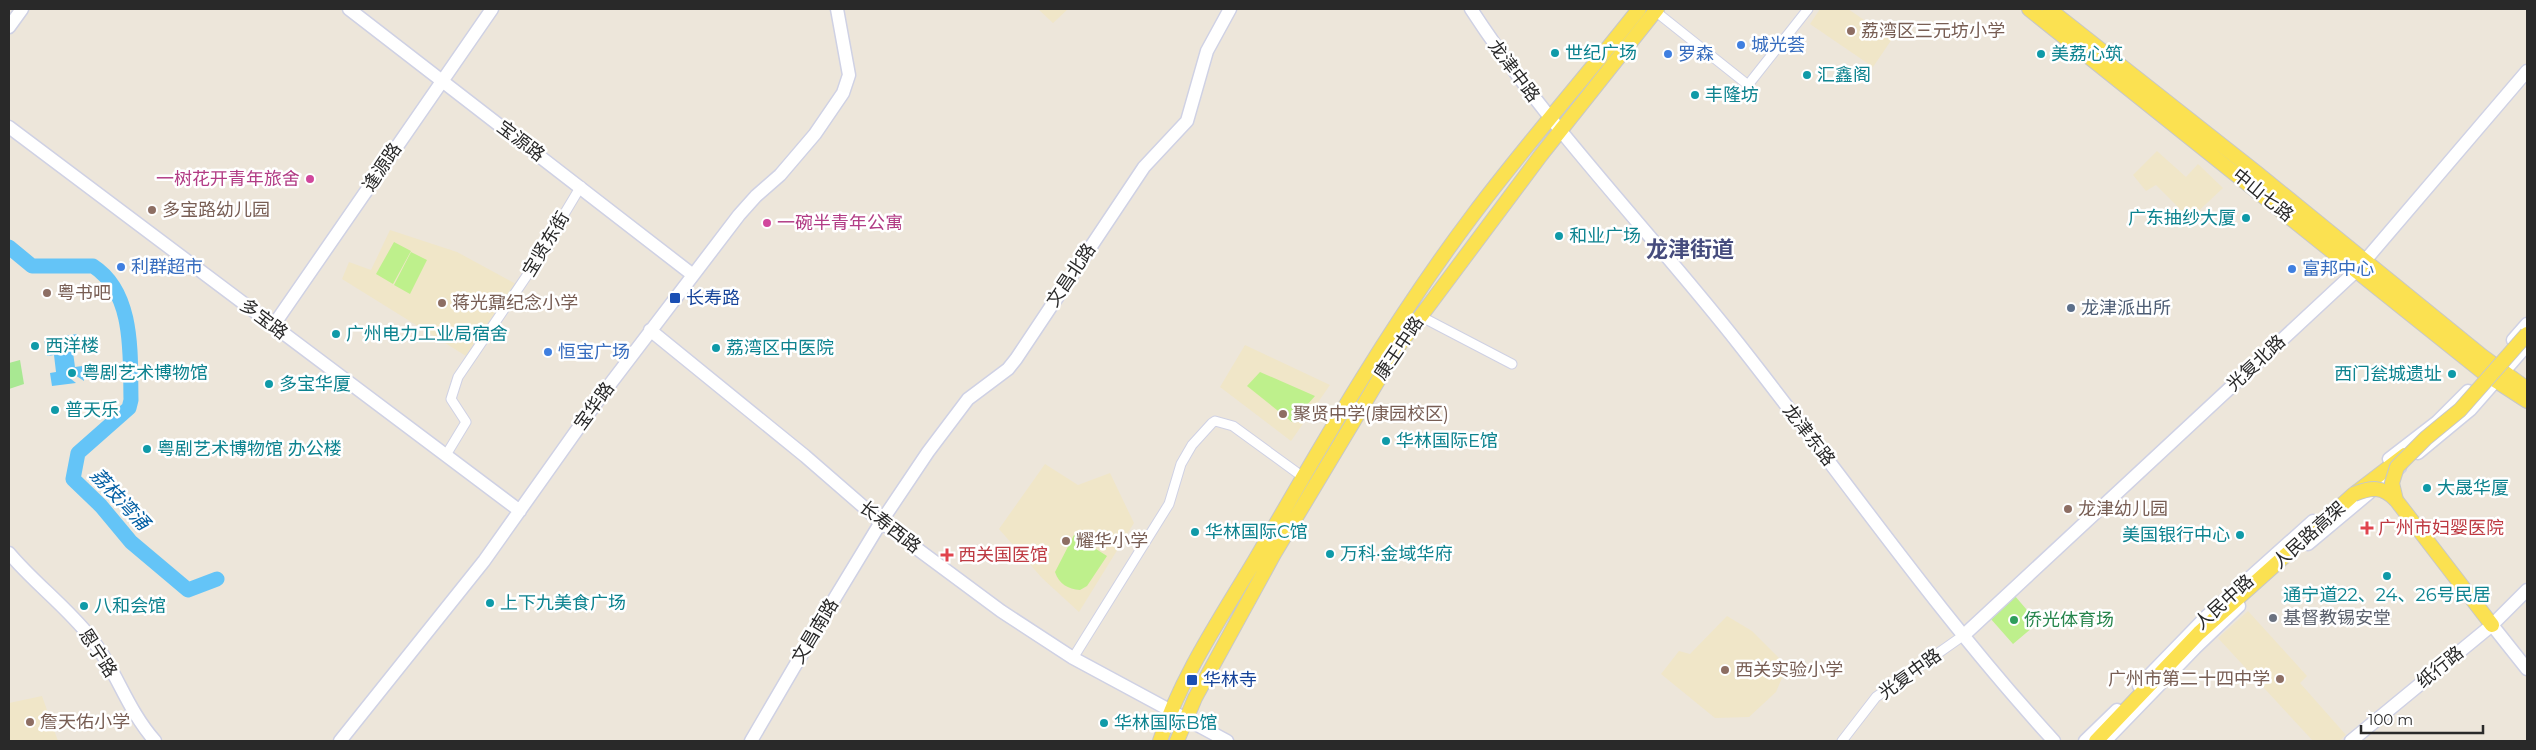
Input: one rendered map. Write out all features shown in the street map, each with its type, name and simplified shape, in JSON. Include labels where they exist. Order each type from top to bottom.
[{"type":"main road","name":"康王中路","points":[[1160,741],[1171,709],[1348,398],[1403,313],[1473,215],[1640,9]]},
{"type":"main road","name":"中山七路","points":[[2029,9],[2361,265]]},
{"type":"main road","name":"中山七路","points":[[2049,9],[2500,377]]},
{"type":"main road","name":"康王中路","points":[[1177,741],[1185,717],[1274,554],[1373,387],[1420,316],[1656,10]]},
{"type":"main road","name":"人民路高架","points":[[2096,741],[2199,633],[2354,494],[2460,410],[2527,334]]},
{"type":"main road","points":[[2500,377],[2527,389]]},
{"type":"main road","points":[[2500,377],[2527,401]]},
{"type":"main road","points":[[2396,500],[2392,483],[2397,467],[2426,438]]},
{"type":"main road","points":[[2354,494],[2367,489],[2379,488],[2386,491],[2396,500],[2492,625]]},
{"type":"street","points":[[9,27],[22,9]]},
{"type":"street","name":"宝源路","points":[[349,9],[441,82],[581,186],[693,275]]},
{"type":"street","name":"逢源路","points":[[273,326],[492,9]]},
{"type":"street","name":"宝华路","points":[[340,741],[476,572],[650,330],[749,203],[780,175],[815,134],[844,93],[849,74],[837,9]]},
{"type":"street","name":"文昌北路","points":[[881,522],[958,410],[1016,359],[1144,168],[1187,121],[1207,51],[1230,9]]},
{"type":"street","name":"龙津中路","points":[[1471,9],[1502,56],[1561,131]]},
{"type":"street","points":[[1656,10],[1748,85],[1808,9]]},
{"type":"street","name":"光复北路","points":[[1964,635],[2361,265],[2527,71]]},
{"type":"street","name":"多宝路","points":[[9,127],[520,511]]},
{"type":"street","name":"龙津东路","points":[[1561,131],[1737,341],[1964,635],[2021,705],[2054,741]]},
{"type":"street","name":"宝贤东街","points":[[446,456],[466,422],[451,399],[458,377],[530,272],[581,186]]},
{"type":"street","points":[[1420,316],[1512,364]]},
{"type":"street","name":"人民中路","points":[[2085,741],[2207,616],[2357,484],[2437,422],[2527,324]]},
{"type":"street","name":"长寿西路","points":[[650,330],[805,456],[881,522],[1001,611],[1073,658],[1228,741]]},
{"type":"street","name":"人民中路","points":[[2105,741],[2225,619],[2356,503],[2459,420],[2527,345]]},
{"type":"street","points":[[1073,658],[1169,504],[1181,464],[1192,445],[1212,423],[1215,421],[1233,426],[1303,477]]},
{"type":"street","name":"文昌南路","points":[[751,741],[881,522]]},
{"type":"street","name":"恩宁路","points":[[9,553],[76,620],[92,639],[106,659],[134,714],[155,741]]},
{"type":"street","name":"纸行路","points":[[2350,741],[2492,625],[2527,590]]},
{"type":"street","points":[[2492,625],[2527,670]]},
{"type":"street","name":"光复中路","points":[[1842,741],[1876,697],[1964,635]]},
{"type":"shaded area","points":[[1038,9],[1068,9],[1053,23]]},
{"type":"shaded area","name":"荔湾区三元坊小学","points":[[1820,9],[1848,9],[1892,39],[1873,67],[1810,24]]},
{"type":"shaded area","points":[[2157,151],[2186,177],[2198,164],[2223,188],[2190,219],[2156,185],[2146,191],[2133,175]]},
{"type":"shaded area","name":"蒋光鼐纪念小学","points":[[390,230],[457,252],[516,284],[466,356],[342,279],[349,262],[371,270]]},
{"type":"shaded area","name":"聚贤中学(康园校区)","points":[[1245,345],[1330,385],[1291,441],[1220,387]]},
{"type":"shaded area","name":"耀华小学","points":[[1045,464],[1078,485],[1110,473],[1134,523],[1079,612],[1042,578],[999,529]]},
{"type":"shaded area","name":"广州市第二十四中学","points":[[2248,611],[2307,676],[2300,683],[2346,735],[2339,741],[2313,741],[2218,638]]},
{"type":"shaded area","name":"西关实验小学","points":[[1727,616],[1752,631],[1787,666],[1776,692],[1749,717],[1715,718],[1661,674],[1679,651],[1690,654]]},
{"type":"shaded area","name":"詹天佑小学","points":[[42,696],[58,741],[9,741],[9,703]]},
{"type":"green space","points":[[394,242],[411,251],[393,284],[376,274]]},
{"type":"green space","points":[[411,252],[427,260],[410,294],[394,285]]},
{"type":"green space","points":[[20,360],[24,384],[9,389],[9,363]]},
{"type":"green space","points":[[1260,372],[1315,396],[1292,422],[1247,386]]},
{"type":"green space","points":[[1074,535],[1107,556],[1087,586],[1080,590],[1064,585],[1055,572]]},
{"type":"green space","name":"侨光体育场","points":[[2015,596],[2038,623],[2013,644],[1990,618]]},
{"type":"water","points":[[77,334],[78,343],[72,345],[75,367],[82,366],[84,381],[69,371],[66,375],[76,383],[52,386],[50,373],[56,372],[54,355],[47,356],[44,339]]},
{"type":"waterway","name":"荔枝湾涌","points":[[9,247],[32,266],[93,266],[107,278],[117,292],[123,309],[130,345],[131,400],[129,408],[78,453],[73,479],[101,506],[131,542],[188,590],[217,579]]},
{"type":"place","name":"荔湾区三元坊小学","points":[[1851,31]]},
{"type":"place","name":"城光荟","points":[[1741,45]]},
{"type":"place","name":"世纪广场","points":[[1555,53]]},
{"type":"place","name":"罗森","points":[[1668,54]]},
{"type":"place","name":"美荔心筑","points":[[2041,54]]},
{"type":"place","name":"汇鑫阁","points":[[1807,75]]},
{"type":"place","name":"丰隆坊","points":[[1695,95]]},
{"type":"place","name":"一树花开青年旅舍","points":[[310,179]]},
{"type":"place","name":"多宝路幼儿园","points":[[152,210]]},
{"type":"place","name":"广东抽纱大厦","points":[[2246,218]]},
{"type":"place","name":"一碗半青年公寓","points":[[767,223]]},
{"type":"place","name":"和业广场","points":[[1559,236]]},
{"type":"place","name":"利群超市","points":[[121,267]]},
{"type":"place","name":"富邦中心","points":[[2292,269]]},
{"type":"place","name":"粤书吧","points":[[47,293]]},
{"type":"place","name":"长寿路","points":[[675,298]]},
{"type":"place","name":"蒋光鼐纪念小学","points":[[442,303]]},
{"type":"place","name":"龙津派出所","points":[[2071,308]]},
{"type":"place","name":"广州电力工业局宿舍","points":[[336,334]]},
{"type":"place","name":"西洋楼","points":[[35,346]]},
{"type":"place","name":"荔湾区中医院","points":[[716,348]]},
{"type":"place","name":"恒宝广场","points":[[548,352]]},
{"type":"place","name":"粤剧艺术博物馆","points":[[72,373]]},
{"type":"place","name":"西门瓮城遗址","points":[[2452,374]]},
{"type":"place","name":"多宝华厦","points":[[269,384]]},
{"type":"place","name":"普天乐","points":[[55,410]]},
{"type":"place","name":"聚贤中学(康园校区)","points":[[1283,414]]},
{"type":"place","name":"华林国际E馆","points":[[1386,441]]},
{"type":"place","name":"粤剧艺术博物馆 办公楼","points":[[147,449]]},
{"type":"place","name":"大晟华厦","points":[[2427,488]]},
{"type":"place","name":"龙津幼儿园","points":[[2068,509]]},
{"type":"place","name":"广州市妇婴医院","points":[[2367,528]]},
{"type":"place","name":"华林国际C馆","points":[[1195,532]]},
{"type":"place","name":"美国银行中心","points":[[2240,535]]},
{"type":"place","name":"耀华小学","points":[[1066,541]]},
{"type":"place","name":"万科·金域华府","points":[[1330,554]]},
{"type":"place","name":"西关国医馆","points":[[947,555]]},
{"type":"place","name":"通宁道22、24、26号民居","points":[[2387,576]]},
{"type":"place","name":"上下九美食广场","points":[[490,603]]},
{"type":"place","name":"八和会馆","points":[[84,606]]},
{"type":"place","name":"基督教锡安堂","points":[[2273,618]]},
{"type":"place","name":"侨光体育场","points":[[2014,620]]},
{"type":"place","name":"西关实验小学","points":[[1725,670]]},
{"type":"place","name":"广州市第二十四中学","points":[[2280,679]]},
{"type":"place","name":"华林寺","points":[[1192,680]]},
{"type":"place","name":"詹天佑小学","points":[[30,722]]},
{"type":"place","name":"华林国际B馆","points":[[1104,723]]},
{"type":"district","name":"龙津街道","points":[[1690,249]]}]
